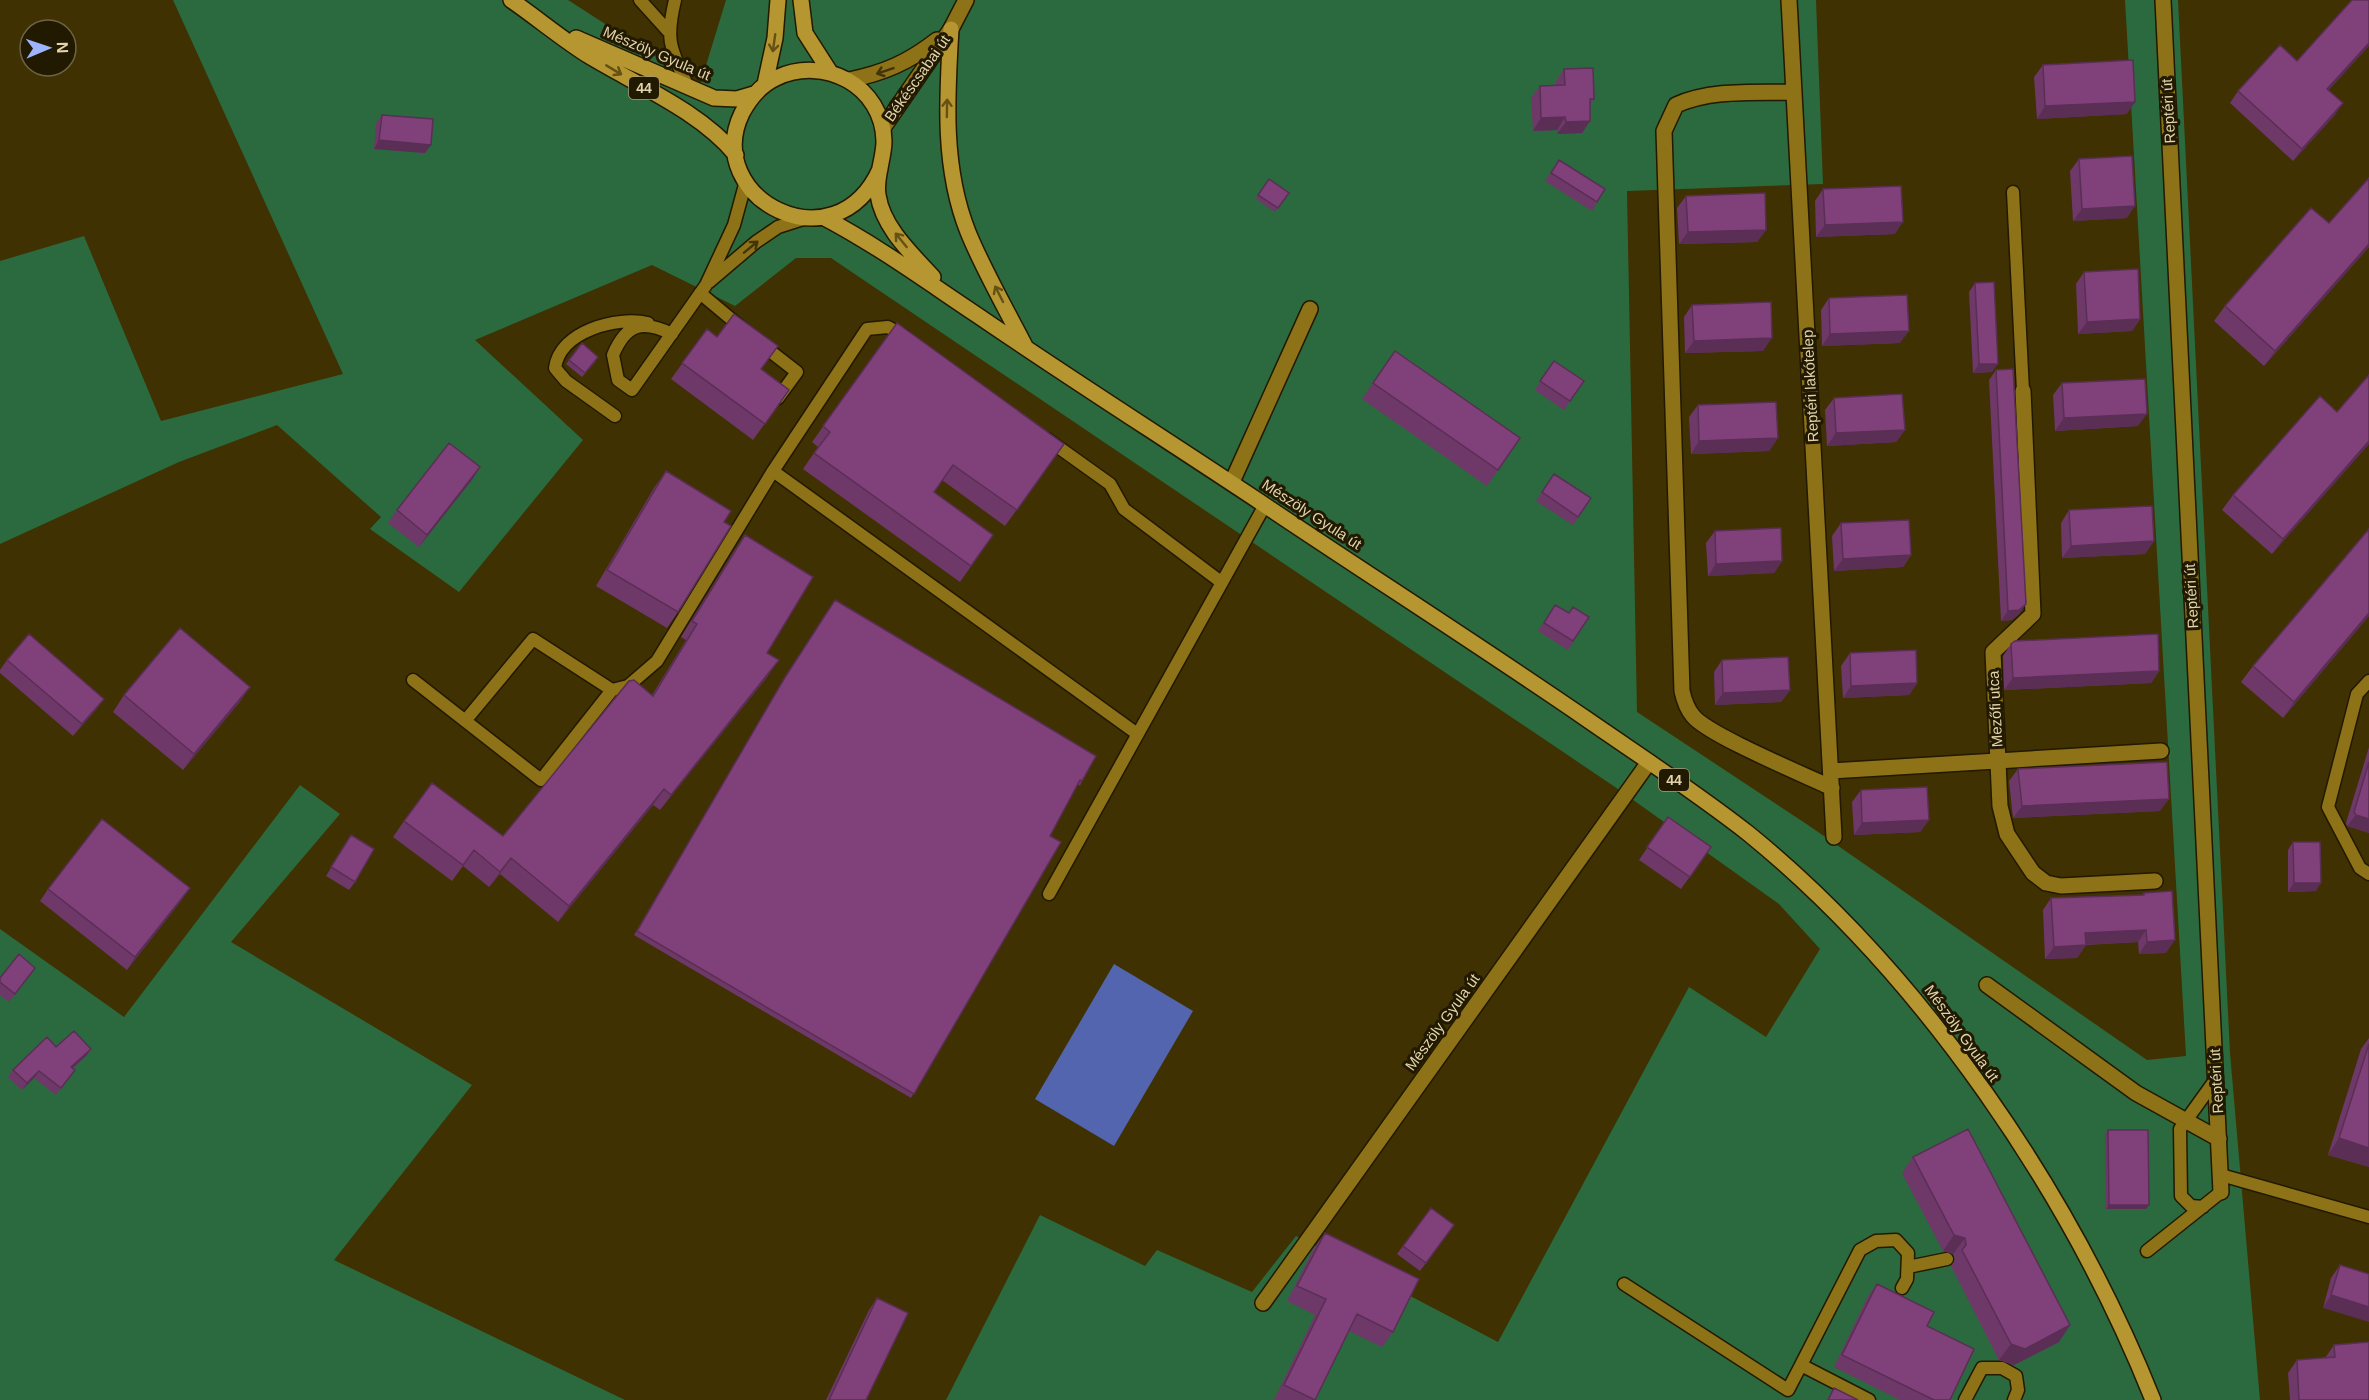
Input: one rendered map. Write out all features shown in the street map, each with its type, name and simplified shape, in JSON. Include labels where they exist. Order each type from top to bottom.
[{"type":"main road","name":"Mészöly Gyula út","points":[[511,0],[586,54],[703,124],[722,138],[736,155],[746,182],[762,201],[773,209],[788,215],[806,218],[838,214],[862,197],[880,169]]},
{"type":"main road","points":[[760,89],[775,38],[778,0]]},
{"type":"main road","points":[[801,0],[806,33],[830,72]]},
{"type":"main road","name":"Mészöly Gyula út","points":[[548,25],[714,98],[737,99],[792,71],[805,69],[830,72],[849,80],[871,101],[883,128],[884,154],[878,195],[897,237],[954,299]]},
{"type":"main road","points":[[951,29],[947,118],[951,168],[968,231],[1025,346]]},
{"type":"main road","name":"Mészöly Gyula út","points":[[736,155],[736,132],[740,117],[760,89]]},
{"type":"main road","name":"Mészöly Gyula út","points":[[824,217],[885,252],[1264,505],[1457,630],[1649,762],[1749,835],[1797,876],[1909,992],[2017,1140],[2059,1206],[2094,1269],[2150,1396]]},
{"type":"street","name":"Békéscsabai út","points":[[883,128],[951,29],[966,0]]},
{"type":"street","name":"Reptéri lakótelep","points":[[1789,0],[1834,837]]},
{"type":"street","name":"Reptéri út","points":[[2163,0],[2221,1192]]},
{"type":"street","name":"Békéscsabai út","points":[[849,80],[885,72],[906,63],[951,29]]},
{"type":"street","points":[[1793,92],[1710,94],[1690,99],[1676,105],[1669,115],[1665,131],[1682,691],[1694,718],[1716,733],[1832,788]]},
{"type":"street","points":[[1232,482],[1310,309]]},
{"type":"street","name":"Mezőfi utca","points":[[2023,391],[2033,614],[1993,652],[2000,806],[2007,834],[2033,873],[2046,882],[2061,886],[2156,881]]},
{"type":"street","points":[[1831,771],[2161,751]]},
{"type":"street","name":"Mészöly Gyula út","points":[[1263,1303],[1649,762]]},
{"type":"street","points":[[1988,985],[2136,1093],[2219,1138]]},
{"type":"lane","points":[[640,0],[668,31]]},
{"type":"lane","points":[[675,0],[668,31],[673,55],[688,87]]},
{"type":"lane","points":[[652,324],[639,326],[627,333],[613,355],[618,380],[632,390],[703,289],[734,225],[746,182]]},
{"type":"lane","points":[[2013,192],[2023,391]]},
{"type":"lane","points":[[703,289],[756,242],[778,227],[806,218]]},
{"type":"lane","points":[[703,289],[796,372],[778,398]]},
{"type":"lane","points":[[615,416],[566,381],[555,368],[556,357],[562,348],[585,333],[615,322],[633,320],[652,324],[672,334]]},
{"type":"lane","points":[[413,680],[541,780],[612,690],[628,686],[657,661],[773,471],[867,329],[888,327],[917,345]]},
{"type":"lane","points":[[1033,429],[1110,484],[1124,509],[1221,582]]},
{"type":"lane","points":[[773,471],[1136,734]]},
{"type":"lane","points":[[1049,894],[1264,505]]},
{"type":"lane","points":[[465,721],[533,639],[612,690]]},
{"type":"lane","points":[[2369,681],[2357,694],[2328,807],[2360,868],[2369,874]]},
{"type":"lane","points":[[2203,1207],[2191,1206],[2181,1196],[2180,1129],[2216,1079]]},
{"type":"lane","points":[[2221,1175],[2369,1217]]},
{"type":"lane","points":[[2147,1251],[2221,1192]]},
{"type":"lane","points":[[1624,1284],[1788,1389],[1860,1250],[1876,1241],[1896,1240],[1908,1253],[1907,1279],[1902,1288]]},
{"type":"lane","points":[[1908,1267],[1947,1259]]},
{"type":"lane","points":[[1801,1365],[1869,1400]]},
{"type":"lane","points":[[1965,1400],[1983,1368],[2002,1368],[2016,1376],[2018,1390],[2014,1400]]},
{"type":"green space","points":[[173,0],[568,0],[700,85],[726,0],[1816,0],[1823,184],[1627,191],[1637,712],[1808,825],[2147,1060],[2186,1056],[2125,0],[2178,0],[2230,1053],[2260,1400],[946,1400],[1040,1215],[1145,1266],[1157,1250],[1252,1292],[1296,1236],[1498,1342],[1689,987],[1766,1037],[1820,949],[1779,904],[1615,787],[831,258],[796,258],[735,306],[652,265],[475,340],[583,440],[459,592],[370,529],[381,517],[277,425],[179,462],[0,544],[0,261],[84,236],[161,421],[343,374]]},
{"type":"green space","points":[[300,785],[340,814],[231,942],[472,1085],[334,1260],[625,1400],[0,1400],[0,929],[124,1017]]},
{"type":"water","points":[[1114,964],[1193,1011],[1114,1146],[1035,1099]]},
{"type":"building","points":[[2352,0],[2369,0],[2369,43],[2327,89],[2343,103],[2302,149],[2238,91],[2280,45],[2297,61]]},
{"type":"building","points":[[2133,60],[2135,102],[2045,106],[2043,65]]},
{"type":"building","points":[[1593,68],[1594,99],[1590,99],[1590,121],[1566,122],[1565,117],[1541,118],[1540,86],[1565,85],[1564,69]]},
{"type":"building","points":[[382,115],[433,119],[431,145],[379,140]]},
{"type":"building","points":[[2132,156],[2135,206],[2082,209],[2079,159]]},
{"type":"building","points":[[1559,160],[1605,189],[1597,202],[1551,173]]},
{"type":"building","points":[[2369,178],[2369,244],[2275,351],[2225,306],[2311,208],[2329,223]]},
{"type":"building","points":[[1269,179],[1289,193],[1278,208],[1258,195]]},
{"type":"building","points":[[1901,186],[1903,222],[1825,225],[1823,189]]},
{"type":"building","points":[[1765,193],[1766,230],[1688,232],[1686,196]]},
{"type":"building","points":[[2138,269],[2140,319],[2087,322],[2084,272]]},
{"type":"building","points":[[1994,282],[1998,364],[1979,364],[1975,283]]},
{"type":"building","points":[[1907,295],[1909,331],[1830,334],[1829,298]]},
{"type":"building","points":[[1771,302],[1772,338],[1694,341],[1692,305]]},
{"type":"building","points":[[734,314],[778,346],[761,369],[789,390],[765,424],[682,363],[707,329],[717,337]]},
{"type":"building","points":[[897,323],[1064,444],[1017,510],[953,465],[934,492],[993,535],[971,566],[814,453],[830,432],[823,426]]},
{"type":"building","points":[[582,343],[598,357],[585,373],[569,360]]},
{"type":"building","points":[[1395,351],[1520,438],[1498,470],[1373,383]]},
{"type":"building","points":[[1554,361],[1584,381],[1570,401],[1540,381]]},
{"type":"building","points":[[2013,369],[2026,604],[2019,610],[2008,611],[1996,370]]},
{"type":"building","points":[[2369,375],[2369,441],[2283,539],[2233,495],[2320,396],[2337,412]]},
{"type":"building","points":[[2145,379],[2147,414],[2064,418],[2062,383]]},
{"type":"building","points":[[1902,394],[1905,430],[1836,433],[1834,398]]},
{"type":"building","points":[[1776,402],[1778,438],[1699,441],[1698,405]]},
{"type":"building","points":[[449,443],[480,467],[427,535],[397,510]]},
{"type":"building","points":[[666,471],[731,511],[724,522],[731,526],[678,612],[607,570]]},
{"type":"building","points":[[1554,474],[1591,498],[1578,517],[1542,492]]},
{"type":"building","points":[[2152,506],[2154,541],[2071,546],[2069,510]]},
{"type":"building","points":[[1909,520],[1911,555],[1843,559],[1841,523]]},
{"type":"building","points":[[1781,528],[1782,561],[1716,564],[1715,531]]},
{"type":"building","points":[[2369,529],[2369,613],[2294,702],[2253,666]]},
{"type":"building","points":[[745,535],[813,577],[767,653],[779,660],[671,795],[664,789],[569,906],[511,858],[500,872],[474,850],[463,865],[404,821],[432,783],[503,836],[629,681],[634,680],[653,696],[697,624],[692,621]]},
{"type":"building","points":[[835,600],[1096,756],[1082,781],[1080,780],[1050,836],[1061,842],[914,1094],[637,931],[784,679]]},
{"type":"building","points":[[1555,605],[1569,613],[1573,607],[1589,617],[1573,641],[1544,623]]},
{"type":"building","points":[[180,628],[250,687],[194,754],[124,695]]},
{"type":"building","points":[[29,634],[104,699],[82,724],[7,660]]},
{"type":"building","points":[[2158,634],[2159,671],[2013,678],[2011,644],[2015,641]]},
{"type":"building","points":[[1916,650],[1917,683],[1851,686],[1850,653]]},
{"type":"building","points":[[1788,657],[1790,690],[1723,693],[1722,660]]},
{"type":"building","points":[[2167,762],[2169,799],[2022,806],[2018,769]]},
{"type":"building","points":[[2369,762],[2369,819],[2356,815],[2354,812]]},
{"type":"building","points":[[1927,787],[1929,820],[1862,823],[1861,790]]},
{"type":"building","points":[[1668,817],[1711,847],[1690,877],[1647,847]]},
{"type":"building","points":[[102,819],[190,888],[135,957],[48,889]]},
{"type":"building","points":[[351,835],[374,849],[355,882],[331,867]]},
{"type":"building","points":[[2293,842],[2320,842],[2321,883],[2294,883]]},
{"type":"building","points":[[2172,891],[2175,940],[2147,942],[2146,930],[2085,933],[2086,945],[2054,947],[2051,898],[2144,895],[2144,893]]},
{"type":"building","points":[[19,954],[35,968],[15,994],[0,982],[0,978]]},
{"type":"building","points":[[74,1031],[91,1049],[71,1067],[75,1070],[61,1088],[39,1071],[27,1083],[13,1070],[47,1037],[56,1047]]},
{"type":"building","points":[[2369,1044],[2369,1148],[2339,1138]]},
{"type":"building","points":[[1968,1129],[2070,1325],[2025,1349],[2011,1344],[1962,1250],[1966,1245],[1965,1238],[1954,1235],[1913,1157]]},
{"type":"building","points":[[2108,1130],[2148,1130],[2149,1205],[2109,1205]]},
{"type":"building","points":[[1431,1208],[1454,1225],[1426,1263],[1403,1246]]},
{"type":"building","points":[[1325,1233],[1419,1279],[1393,1332],[1357,1314],[1315,1400],[1284,1385],[1326,1299],[1297,1286]]},
{"type":"building","points":[[2340,1265],[2369,1274],[2369,1307],[2331,1295]]},
{"type":"building","points":[[1877,1284],[1934,1312],[1927,1326],[1974,1349],[1950,1400],[1934,1400],[1842,1355]]},
{"type":"building","points":[[877,1298],[908,1313],[866,1400],[829,1400]]},
{"type":"building","points":[[2369,1342],[2369,1400],[2299,1400],[2297,1360],[2335,1357],[2334,1345]]},
{"type":"building","points":[[1834,1388],[1858,1400],[1828,1400]]}]
